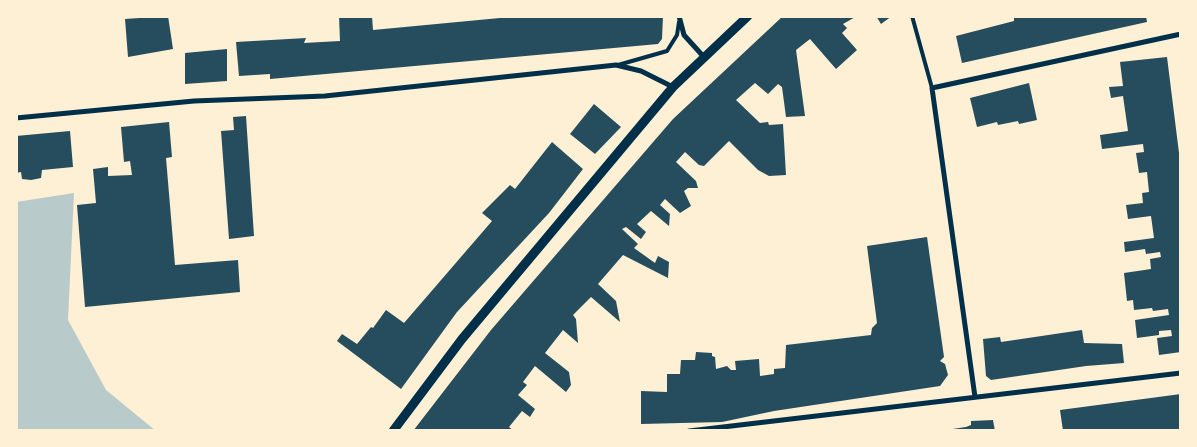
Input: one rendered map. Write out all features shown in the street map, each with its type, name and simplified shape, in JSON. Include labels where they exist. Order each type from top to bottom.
[{"type":"street","points":[[393,431],[462,339],[673,87],[703,56],[748,16]]},
{"type":"street","points":[[679,19],[684,35],[703,56]]},
{"type":"street","points":[[975,397],[932,88],[1181,34]]},
{"type":"street","points":[[16,118],[194,101],[325,96],[616,65],[640,71],[673,87]]},
{"type":"street","points":[[689,431],[1181,373]]},
{"type":"lane","points":[[912,16],[932,88]]},
{"type":"lane","points":[[616,65],[666,51],[677,34],[679,19]]},
{"type":"shaded area","points":[[74,193],[68,320],[106,390],[156,431],[16,431],[16,202]]},
{"type":"building","points":[[168,16],[173,49],[128,57],[125,19]]},
{"type":"building","points":[[339,16],[372,16],[373,30],[521,16],[663,16],[662,39],[658,44],[270,79],[270,74],[239,76],[236,42],[306,38],[304,43],[340,41]]},
{"type":"building","points":[[783,16],[857,16],[843,24],[847,28],[842,33],[857,50],[836,69],[810,39],[796,50],[805,116],[786,117],[782,87],[778,84],[768,94],[755,83],[736,100],[760,123],[768,122],[769,125],[783,124],[786,175],[769,176],[758,170],[729,141],[704,166],[699,165],[685,152],[676,162],[696,181],[698,188],[688,188],[684,191],[691,206],[680,213],[665,199],[660,205],[670,214],[669,226],[651,211],[637,224],[646,232],[641,239],[626,227],[622,229],[638,244],[634,248],[655,263],[658,256],[669,262],[668,278],[623,255],[598,284],[616,301],[620,322],[591,297],[573,315],[576,319],[578,343],[563,330],[545,353],[569,372],[571,385],[566,392],[535,366],[523,382],[527,385],[518,395],[535,409],[530,417],[522,411],[509,427],[514,431],[413,431],[491,330],[673,119]]},
{"type":"building","points":[[876,16],[892,16],[881,24]]},
{"type":"building","points":[[1014,16],[1146,16],[1147,22],[962,63],[956,36],[1014,21]]},
{"type":"building","points":[[227,49],[227,81],[185,84],[185,53]]},
{"type":"building","points":[[1167,57],[1181,169],[1181,352],[1159,355],[1157,338],[1172,336],[1171,330],[1159,331],[1159,335],[1137,338],[1135,320],[1169,315],[1168,309],[1153,311],[1152,308],[1134,310],[1133,300],[1127,301],[1124,273],[1151,269],[1150,259],[1161,257],[1160,252],[1146,254],[1145,249],[1125,252],[1124,242],[1154,238],[1151,216],[1128,219],[1126,205],[1143,203],[1142,193],[1149,192],[1147,172],[1139,173],[1136,153],[1144,152],[1143,144],[1102,149],[1100,135],[1128,131],[1123,96],[1111,98],[1109,87],[1123,86],[1120,62]]},
{"type":"building","points":[[1029,83],[1037,120],[1019,124],[1018,121],[998,125],[997,122],[977,127],[970,98]]},
{"type":"building","points":[[594,104],[621,127],[595,154],[570,134]]},
{"type":"building","points":[[246,116],[254,236],[229,239],[221,131],[234,130],[233,117]]},
{"type":"building","points":[[169,122],[172,157],[166,158],[175,265],[238,260],[240,292],[85,307],[77,205],[96,203],[93,169],[108,167],[108,176],[132,175],[130,161],[124,162],[121,127]]},
{"type":"building","points":[[70,131],[73,167],[42,170],[41,178],[31,180],[22,179],[21,172],[16,173],[16,136]]},
{"type":"building","points":[[552,142],[583,169],[549,213],[457,312],[401,389],[337,341],[342,334],[357,344],[371,327],[373,328],[386,310],[404,323],[492,221],[482,213],[510,185],[515,189]]},
{"type":"building","points":[[927,237],[944,357],[940,361],[945,364],[948,375],[940,386],[774,411],[722,422],[641,424],[641,391],[667,392],[667,374],[680,374],[681,360],[695,360],[696,352],[712,353],[712,356],[715,357],[716,369],[727,366],[731,370],[736,370],[735,361],[759,359],[760,376],[774,374],[774,369],[785,368],[786,345],[871,335],[872,328],[877,323],[867,246]]},
{"type":"building","points":[[1082,330],[1084,343],[1122,344],[1124,363],[1086,366],[991,380],[986,376],[983,339],[1000,337],[1001,342]]},
{"type":"building","points":[[1181,394],[1181,431],[1063,431],[1060,410]]},
{"type":"building","points":[[993,420],[995,431],[939,431],[966,427],[971,425],[971,421]]}]
